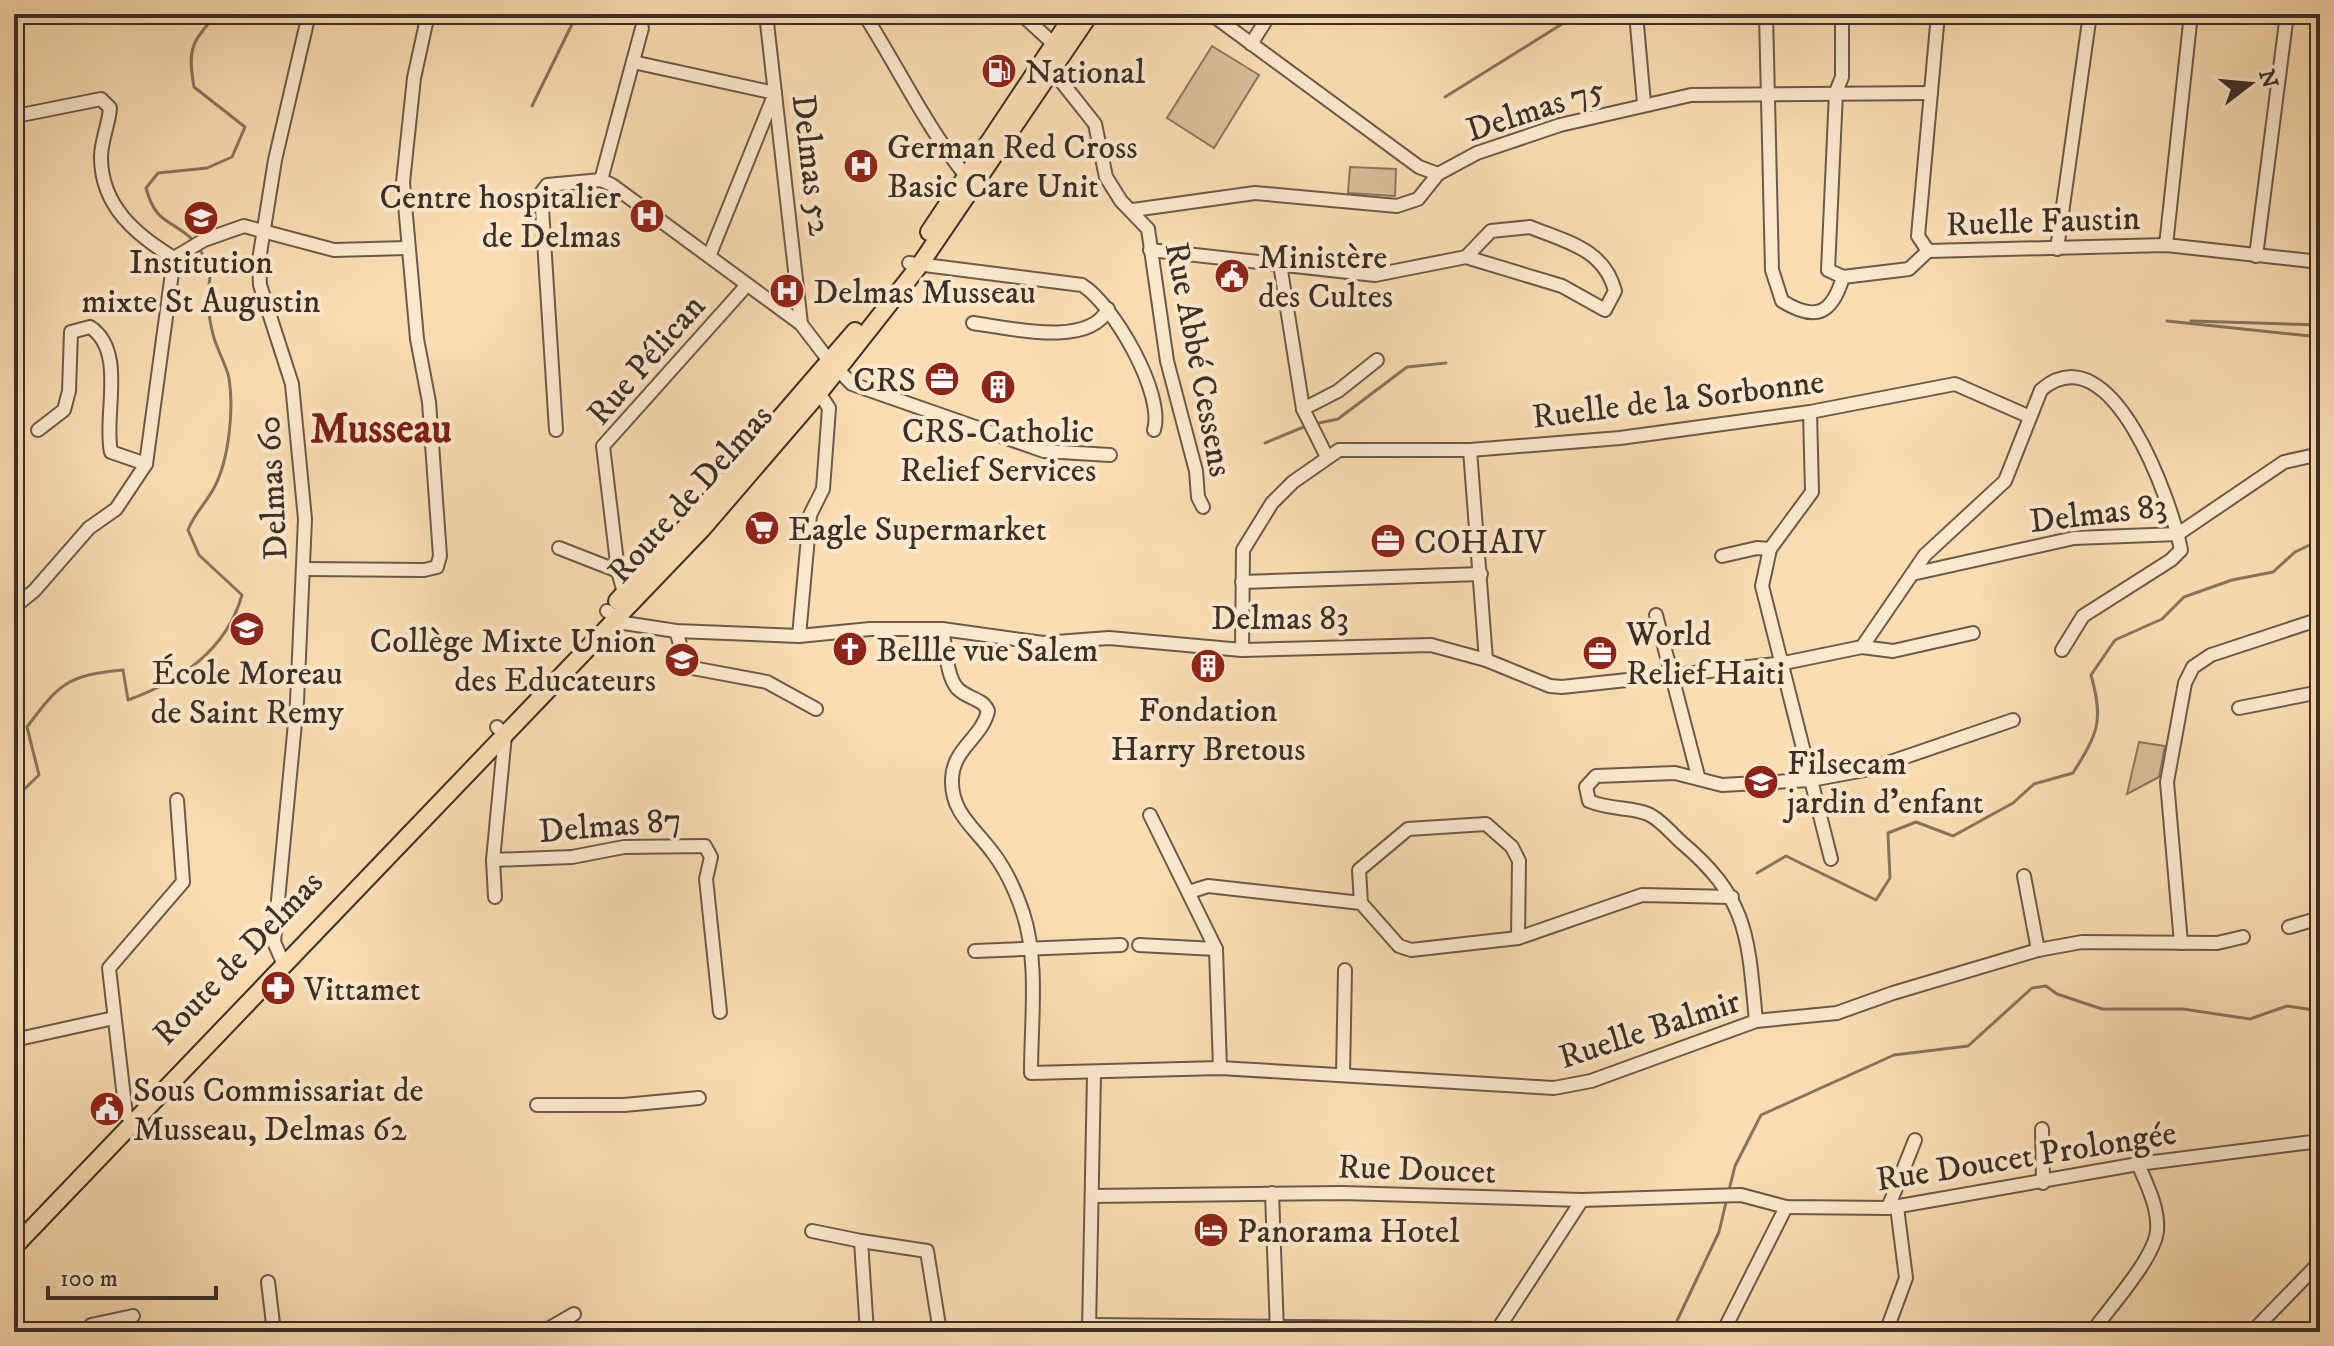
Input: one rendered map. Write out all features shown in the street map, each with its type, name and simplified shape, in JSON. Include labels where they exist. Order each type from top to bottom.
[{"type":"main road","name":"Route de Delmas","points":[[612,614],[624,593],[834,366],[914,265],[1049,66],[1055,45],[1074,14]]},
{"type":"main road","name":"Route de Delmas","points":[[914,265],[966,176],[1090,14]]},
{"type":"main road","name":"Route de Delmas","points":[[14,1247],[612,614],[703,528],[819,393],[834,366]]},
{"type":"main road","name":"Route de Delmas","points":[[14,1234],[126,1115],[281,961]]},
{"type":"street","name":"Delmas 60","points":[[281,961],[274,942],[275,916],[287,836],[305,569],[305,519],[296,406],[288,364],[260,285],[263,230],[275,160],[309,14]]},
{"type":"street","points":[[305,569],[437,567],[440,556],[429,402],[417,339],[403,182],[414,78],[428,14]]},
{"type":"street","name":"Delmas 52","points":[[766,14],[801,324]]},
{"type":"street","points":[[864,14],[902,72],[943,149],[966,176]]},
{"type":"street","points":[[1021,14],[1055,45]]},
{"type":"street","name":"Delmas 75","points":[[1211,14],[1419,167],[1438,174],[1477,153],[1560,125],[1644,103],[1691,95],[1931,93]]},
{"type":"street","points":[[1251,44],[1270,14]]},
{"type":"street","points":[[1636,14],[1644,103]]},
{"type":"street","points":[[1766,14],[1772,270],[1782,301],[1802,313],[1821,312],[1836,299],[1843,277]]},
{"type":"street","points":[[1842,14],[1842,77],[1836,92],[1828,270],[1843,277],[1909,269],[1928,251]]},
{"type":"street","name":"Ruelle Faustin","points":[[1938,14],[1918,236],[1928,251],[2166,245],[2320,262]]},
{"type":"street","points":[[2057,249],[2090,14]]},
{"type":"street","points":[[2166,245],[2191,14]]},
{"type":"street","points":[[2256,256],[2287,14]]},
{"type":"street","points":[[601,180],[642,28]]},
{"type":"street","points":[[633,62],[775,93],[710,254]]},
{"type":"street","name":"Rue Abbé Cessens","points":[[1049,66],[1095,124],[1106,177],[1121,201],[1148,229],[1167,361],[1196,471],[1198,497],[1203,507]]},
{"type":"street","points":[[14,120],[21,115],[101,99],[110,108],[108,131],[100,154],[105,186],[120,217],[149,243],[174,258]]},
{"type":"street","points":[[1133,210],[1255,193],[1397,206],[1418,199],[1438,174]]},
{"type":"street","points":[[556,430],[541,193],[547,185],[601,180],[710,254],[801,324],[852,384],[1044,451],[1110,455]]},
{"type":"street","points":[[174,258],[232,227],[263,230],[334,250],[407,248]]},
{"type":"street","points":[[1150,250],[1375,275],[1466,257],[1562,286],[1605,310],[1615,291],[1609,271],[1585,250],[1530,227],[1491,231],[1466,257]]},
{"type":"street","points":[[14,607],[34,591],[89,528],[116,509],[146,464],[174,258]]},
{"type":"street","points":[[1242,650],[1243,550],[1261,518],[1293,482],[1327,457],[1303,409],[1280,264]]},
{"type":"street","points":[[914,265],[1082,285],[1097,294],[1116,320],[1156,408],[1154,430]]},
{"type":"street","name":"Rue Pélican","points":[[624,593],[618,571],[603,446],[747,285]]},
{"type":"street","points":[[973,323],[1068,333],[1088,329],[1101,322],[1108,309]]},
{"type":"street","points":[[38,430],[64,410],[69,391],[71,332],[90,327],[101,337],[110,365],[111,452],[146,464]]},
{"type":"street","points":[[1303,409],[1338,391],[1377,360]]},
{"type":"street","name":"Delmas 83","points":[[612,614],[624,623],[676,631],[799,636],[870,629],[942,629],[1043,643],[1122,638],[1242,650],[1412,644],[1486,660],[1550,686],[1562,687],[1784,663],[1862,647],[1925,555],[2005,481],[2028,416],[2041,390],[2057,380],[2079,379],[2103,389],[2116,400],[2147,455],[2178,534]]},
{"type":"street","name":"Ruelle de la Sorbonne","points":[[1327,457],[1351,448],[1470,450],[1620,438],[1810,412],[1955,384],[2028,416]]},
{"type":"street","points":[[799,636],[810,515],[823,489],[829,408],[819,393]]},
{"type":"street","points":[[1810,412],[1812,492],[1770,549],[1762,586],[1784,663],[1831,859]]},
{"type":"street","points":[[1470,450],[1486,660]]},
{"type":"street","name":"Delmas 83","points":[[1912,574],[2074,538],[2178,534],[2284,462],[2320,454]]},
{"type":"street","points":[[2062,650],[2083,616],[2178,555],[2181,550],[2178,534]]},
{"type":"street","points":[[559,548],[618,571]]},
{"type":"street","points":[[1722,556],[1757,548],[1770,549]]},
{"type":"street","points":[[1242,582],[1481,574]]},
{"type":"street","points":[[1656,615],[1698,776]]},
{"type":"street","points":[[2181,943],[2167,782],[2185,683],[2193,667],[2211,655],[2320,619]]},
{"type":"street","points":[[942,629],[953,680],[965,695],[983,702],[988,711],[986,720],[955,760],[952,796],[957,810],[1005,872],[1024,916],[1030,950]]},
{"type":"street","points":[[676,631],[687,667],[767,682],[816,709]]},
{"type":"street","points":[[1862,647],[1893,651],[1973,633]]},
{"type":"street","points":[[2239,708],[2320,692]]},
{"type":"street","points":[[1756,1021],[1748,942],[1732,897],[1700,859],[1648,814],[1608,809],[1589,801],[1586,787],[1596,776],[1675,773],[1698,776],[1722,785],[1811,780],[1870,769],[2013,720]]},
{"type":"street","name":"Delmas 87","points":[[495,897],[493,860],[501,731]]},
{"type":"street","points":[[126,1115],[109,968],[183,882],[177,800]]},
{"type":"street","points":[[1150,815],[1216,949],[1220,1068]]},
{"type":"street","points":[[1518,938],[1519,861],[1512,847],[1486,824],[1408,829],[1359,870],[1361,903],[1399,946],[1411,950],[1518,938],[1642,895],[1732,897]]},
{"type":"street","name":"Delmas 87","points":[[493,860],[572,857],[624,847],[705,846],[711,857],[706,879],[720,1012]]},
{"type":"street","points":[[2024,876],[2038,950]]},
{"type":"street","points":[[1189,892],[1208,886],[1361,903]]},
{"type":"street","points":[[2289,927],[2320,918]]},
{"type":"street","name":"Ruelle Balmir","points":[[1030,950],[1031,1073],[1094,1074],[1220,1068],[1554,1088],[1591,1081],[1756,1021],[1837,1013],[2038,950],[2082,942],[2217,943],[2243,937]]},
{"type":"street","points":[[975,951],[1121,945]]},
{"type":"street","points":[[1139,945],[1216,949]]},
{"type":"street","points":[[1343,1075],[1345,970]]},
{"type":"street","points":[[14,1040],[114,1018]]},
{"type":"street","points":[[1094,1074],[1089,1328],[1496,1330],[1582,1200]]},
{"type":"street","points":[[537,1105],[624,1105],[699,1098]]},
{"type":"street","points":[[2042,1129],[2043,1183]]},
{"type":"street","points":[[1886,1332],[1906,1278],[1892,1208],[1915,1140]]},
{"type":"street","name":"Rue Doucet Prolongée","points":[[1741,1195],[1786,1207],[1892,1208],[2138,1164],[2320,1141]]},
{"type":"street","points":[[2092,1332],[2157,1234],[2153,1202],[2138,1164]]},
{"type":"street","points":[[1272,1193],[1277,1330]]},
{"type":"street","name":"Rue Doucet","points":[[1092,1196],[1272,1193],[1582,1200],[1741,1195]]},
{"type":"street","points":[[1723,1332],[1786,1207]]},
{"type":"street","points":[[812,1231],[927,1251],[940,1332]]},
{"type":"street","points":[[861,1241],[867,1332]]},
{"type":"street","points":[[2252,1332],[2320,1262]]},
{"type":"street","points":[[268,1282],[274,1332]]},
{"type":"street","points":[[543,1332],[574,1314]]},
{"type":"street","points":[[88,1332],[91,1325],[133,1316]]},
{"type":"shaded area","points":[[1212,46],[1259,75],[1214,148],[1167,118]]},
{"type":"shaded area","points":[[1350,167],[1396,169],[1395,196],[1348,193]]},
{"type":"shaded area","points":[[2139,742],[2165,746],[2159,777],[2127,794]]},
{"type":"waterway","points":[[193,240],[159,215],[146,188],[158,173],[207,168],[232,157],[245,127],[194,87],[191,63],[194,46],[217,14]]},
{"type":"waterway","points":[[532,106],[577,14]]},
{"type":"waterway","points":[[1445,97],[1578,14]]},
{"type":"waterway","points":[[14,799],[39,775],[27,727],[57,691],[76,679],[123,670],[128,700],[166,683],[213,648],[235,615],[242,595],[199,555],[188,530],[219,477],[227,449],[230,419],[229,378],[210,321],[208,296],[211,270],[198,246]]},
{"type":"waterway","points":[[2167,321],[2320,337]]},
{"type":"waterway","points":[[2191,321],[2320,325]]},
{"type":"waterway","points":[[1314,424],[1338,419],[1407,367],[1446,363]]},
{"type":"waterway","points":[[1265,443],[1306,426]]},
{"type":"waterway","points":[[1757,873],[1786,856],[1876,900],[1890,878],[1888,833],[1916,822],[1953,836],[2013,803],[2034,784],[2073,773],[2093,737],[2098,716],[2091,675],[2115,640],[2162,619],[2184,597],[2232,580],[2273,572],[2295,552],[2320,540]]},
{"type":"waterway","points":[[1729,1190],[1735,1166],[1761,1115],[1894,1055],[1968,1046],[2032,988],[2046,986],[2057,994],[2102,1009],[2183,1009],[2250,1019],[2287,1006],[2320,1011]]},
{"type":"waterway","points":[[1668,1332],[1675,1325],[1719,1232],[1727,1198]]},
{"type":"place","name":"National","points":[[999,71]]},
{"type":"place","name":"German Red Cross Basic Care Unit","points":[[861,166]]},
{"type":"place","name":"Centre hospitalier de Delmas","points":[[647,216]]},
{"type":"place","name":"Institution mixte St Augustin","points":[[201,218]]},
{"type":"place","name":"Ministère des Cultes","points":[[1232,276]]},
{"type":"place","name":"Delmas Musseau","points":[[787,291]]},
{"type":"place","name":"CRS","points":[[942,379]]},
{"type":"place","name":"CRS-Catholic Relief Services","points":[[998,387]]},
{"type":"place","name":"Eagle Supermarket","points":[[762,528]]},
{"type":"place","name":"COHAIV","points":[[1388,541]]},
{"type":"place","name":"École Moreau de Saint Remy","points":[[247,629]]},
{"type":"place","name":"Bellle vue Salem","points":[[850,649]]},
{"type":"place","name":"World Relief Haiti","points":[[1600,653]]},
{"type":"place","name":"Collège Mixte Union des Educateurs","points":[[682,660]]},
{"type":"place","name":"Fondation Harry Bretous","points":[[1208,666]]},
{"type":"place","name":"Filsecam jardin d'enfant","points":[[1761,782]]},
{"type":"place","name":"Vittamet","points":[[278,988]]},
{"type":"place","name":"Sous Commissariat de Musseau, Delmas 62","points":[[107,1109]]},
{"type":"place","name":"Panorama Hotel","points":[[1211,1230]]},
{"type":"district","name":"Musseau","points":[[381,427]]}]
